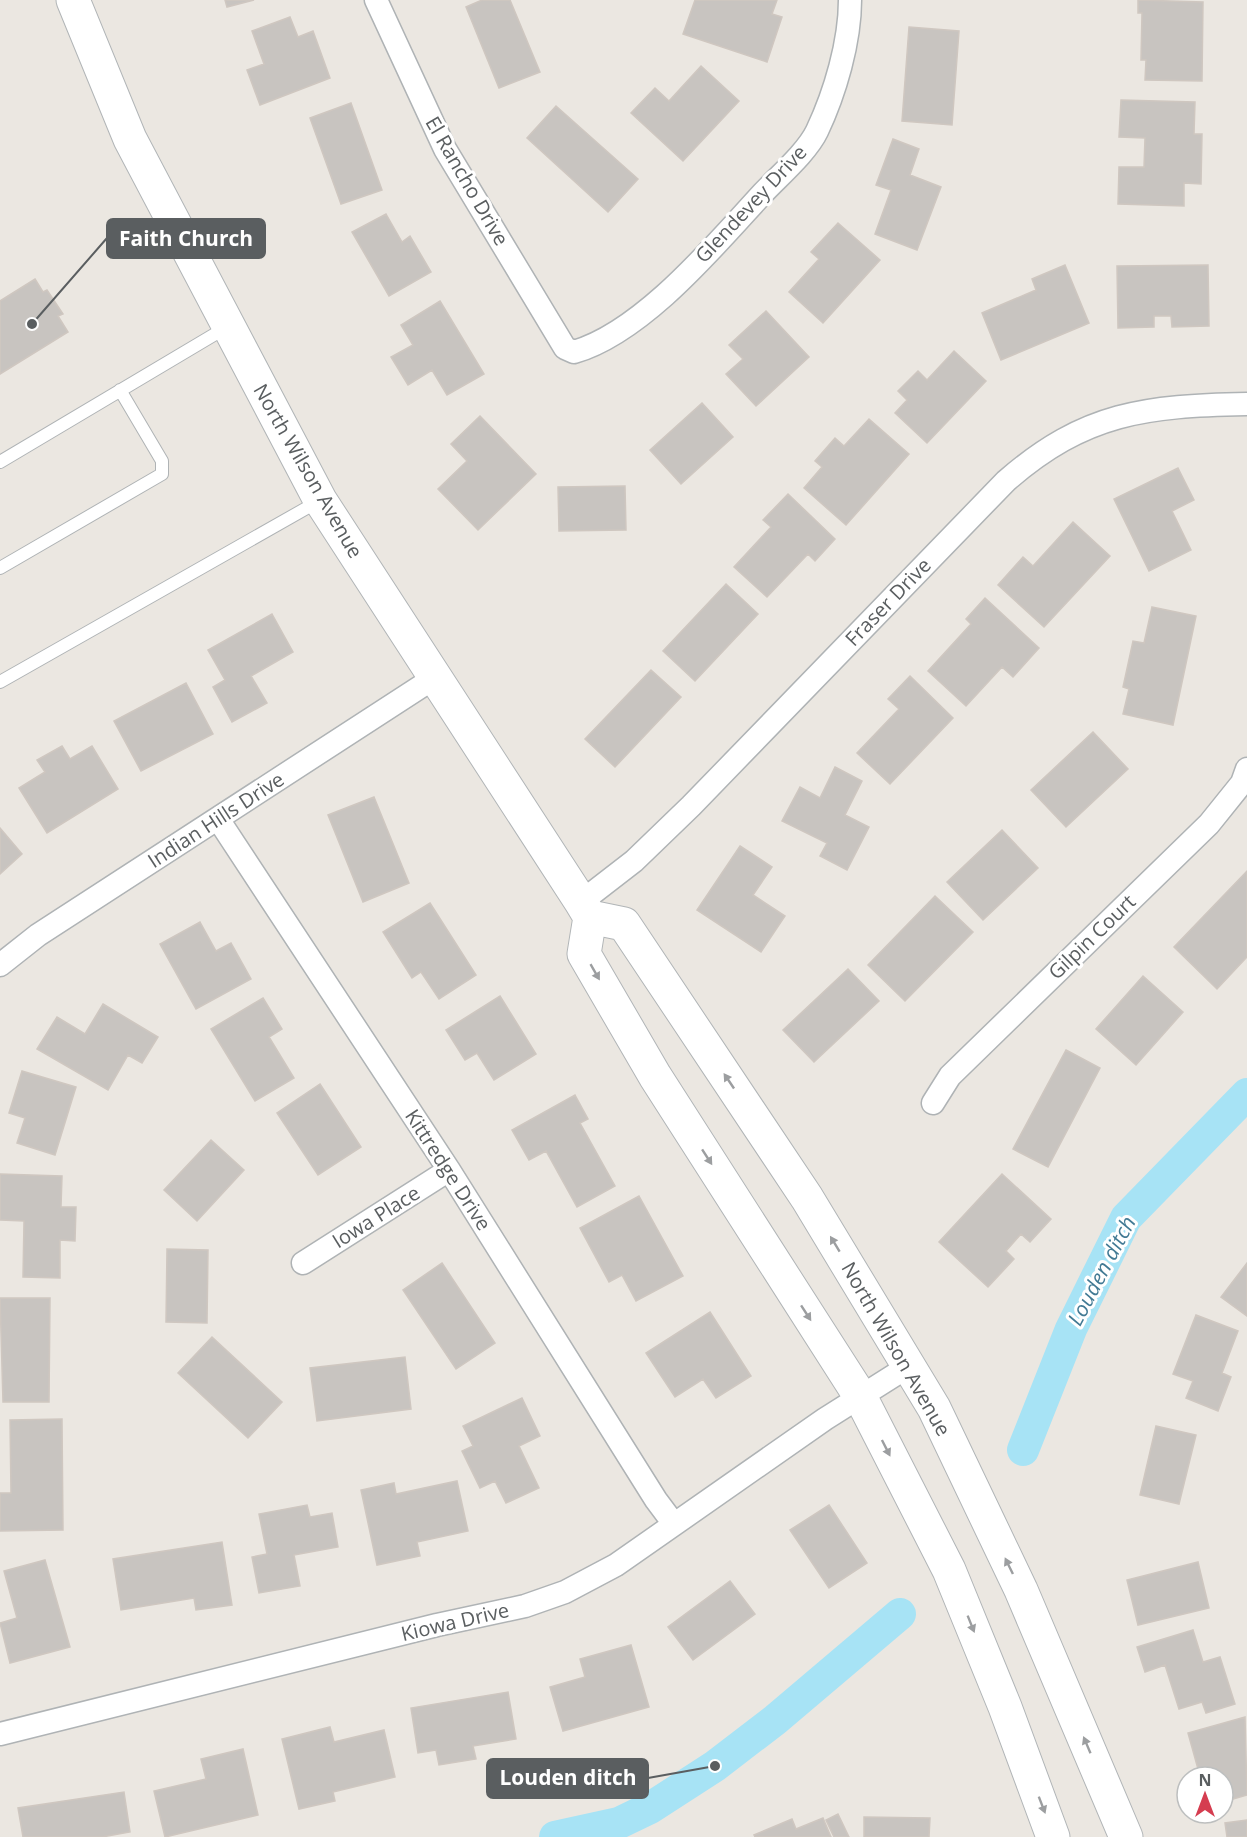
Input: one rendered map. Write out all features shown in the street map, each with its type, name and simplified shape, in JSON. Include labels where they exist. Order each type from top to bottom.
[{"type":"main road","name":"North Wilson Avenue","points":[[73,0],[130,139],[320,500],[586,910],[624,924],[807,1198],[934,1408],[1021,1590],[1126,1837]]},
{"type":"main road","points":[[586,910],[584,954],[655,1076],[860,1396],[949,1570],[1005,1707],[1053,1837]]},
{"type":"street","name":"El Rancho Drive","points":[[376,0],[445,149],[565,348],[574,352]]},
{"type":"street","name":"Glendevey Drive","points":[[574,352],[605,340],[658,300],[731,227],[816,133],[846,48],[850,0]]},
{"type":"street","name":"Fraser Drive","points":[[586,910],[691,806],[998,489],[1033,457],[1069,436],[1133,412],[1196,405],[1247,405]]},
{"type":"street","name":"Indian Hills Drive","points":[[0,965],[38,935],[434,678]]},
{"type":"street","name":"Gilpin Court","points":[[933,1103],[950,1076],[1209,824],[1242,783],[1247,769]]},
{"type":"street","name":"Kittredge Drive","points":[[218,819],[449,1170],[656,1500],[674,1524]]},
{"type":"street","name":"Iowa Place","points":[[303,1263],[449,1170]]},
{"type":"street","name":"Kiowa Drive","points":[[0,1734],[437,1625],[525,1606],[585,1583],[860,1396],[909,1366]]},
{"type":"lane","points":[[0,462],[228,326]]},
{"type":"lane","points":[[0,568],[162,474],[162,461],[120,390]]},
{"type":"lane","points":[[0,682],[320,500]]},
{"type":"building","points":[[225,0],[254,0],[227,7]]},
{"type":"building","points":[[482,0],[510,0],[540,72],[499,88],[466,7]]},
{"type":"building","points":[[695,0],[777,0],[772,14],[782,17],[767,62],[683,34]]},
{"type":"building","points":[[1138,0],[1203,2],[1202,81],[1145,80],[1146,60],[1141,60],[1142,13],[1138,13]]},
{"type":"building","points":[[290,17],[298,37],[313,31],[330,78],[260,105],[247,70],[264,64],[252,31]]},
{"type":"building","points":[[909,27],[959,31],[952,125],[902,121]]},
{"type":"building","points":[[701,66],[739,101],[683,161],[631,113],[655,88],[669,101]]},
{"type":"building","points":[[1121,100],[1195,102],[1194,134],[1202,134],[1201,184],[1184,183],[1184,206],[1118,204],[1119,167],[1144,167],[1145,138],[1119,137]]},
{"type":"building","points":[[351,103],[382,190],[341,204],[310,118]]},
{"type":"building","points":[[556,106],[638,179],[608,212],[527,138]]},
{"type":"building","points":[[893,139],[919,149],[910,175],[941,187],[917,250],[875,234],[891,190],[876,185]]},
{"type":"building","points":[[386,214],[402,242],[410,236],[431,272],[389,296],[352,232]]},
{"type":"building","points":[[838,223],[880,260],[823,323],[789,292],[819,259],[811,252]]},
{"type":"building","points":[[1065,265],[1089,323],[1001,360],[982,313],[1036,290],[1032,279]]},
{"type":"building","points":[[1208,265],[1209,326],[1172,327],[1171,316],[1154,316],[1154,327],[1118,328],[1117,266]]},
{"type":"building","points":[[35,279],[43,292],[47,290],[63,314],[58,316],[68,332],[0,374],[0,301]]},
{"type":"building","points":[[440,301],[484,374],[447,395],[432,370],[408,385],[391,357],[413,345],[401,325]]},
{"type":"building","points":[[766,311],[809,357],[756,406],[726,374],[743,359],[729,345]]},
{"type":"building","points":[[954,351],[986,381],[927,443],[895,413],[907,400],[898,391],[918,371],[927,380]]},
{"type":"building","points":[[702,403],[733,437],[681,484],[650,450]]},
{"type":"building","points":[[480,416],[536,474],[478,530],[438,489],[467,461],[451,444]]},
{"type":"building","points":[[869,419],[909,454],[846,525],[804,488],[822,467],[815,461],[835,438],[844,446]]},
{"type":"building","points":[[1178,468],[1194,500],[1172,511],[1191,550],[1149,571],[1114,499]]},
{"type":"building","points":[[625,486],[626,530],[559,531],[558,487]]},
{"type":"building","points":[[788,494],[835,539],[815,561],[808,554],[767,597],[734,567],[771,527],[763,520]]},
{"type":"building","points":[[1073,522],[1110,556],[1044,627],[998,585],[1023,557],[1033,566]]},
{"type":"building","points":[[726,584],[758,614],[695,681],[663,651]]},
{"type":"building","points":[[985,598],[1039,648],[1013,677],[1002,667],[966,706],[928,671],[971,624],[966,619]]},
{"type":"building","points":[[1152,607],[1196,616],[1173,725],[1123,714],[1129,689],[1123,687],[1133,641],[1144,643]]},
{"type":"building","points":[[272,614],[293,652],[251,676],[267,703],[232,722],[213,687],[225,680],[208,650]]},
{"type":"building","points":[[651,670],[681,697],[615,767],[585,739]]},
{"type":"building","points":[[910,676],[953,718],[890,784],[857,753],[899,709],[888,699]]},
{"type":"building","points":[[186,683],[213,734],[141,771],[114,721]]},
{"type":"building","points":[[1093,732],[1128,769],[1066,827],[1031,790]]},
{"type":"building","points":[[62,746],[70,759],[92,746],[118,789],[47,833],[19,788],[45,772],[37,760]]},
{"type":"building","points":[[835,767],[862,781],[845,815],[869,827],[847,870],[820,856],[827,843],[782,821],[800,787],[820,798]]},
{"type":"building","points":[[374,797],[409,883],[363,902],[328,815]]},
{"type":"building","points":[[0,828],[22,854],[0,874]]},
{"type":"building","points":[[1002,830],[1038,868],[983,920],[947,882]]},
{"type":"building","points":[[740,846],[772,867],[753,895],[785,916],[761,952],[697,910]]},
{"type":"building","points":[[1247,871],[1247,957],[1217,989],[1174,947]]},
{"type":"building","points":[[935,896],[973,932],[905,1001],[868,965]]},
{"type":"building","points":[[430,903],[476,975],[439,999],[421,972],[412,978],[383,932]]},
{"type":"building","points":[[200,922],[216,951],[231,943],[251,979],[196,1009],[160,944]]},
{"type":"building","points":[[848,969],[879,1001],[814,1062],[783,1030]]},
{"type":"building","points":[[1143,976],[1183,1012],[1136,1065],[1096,1029]]},
{"type":"building","points":[[500,996],[536,1054],[494,1080],[477,1053],[465,1060],[446,1030]]},
{"type":"building","points":[[263,998],[282,1029],[269,1037],[294,1078],[255,1101],[211,1029]]},
{"type":"building","points":[[103,1004],[158,1037],[142,1063],[128,1055],[108,1090],[37,1049],[57,1017],[85,1034]]},
{"type":"building","points":[[1066,1050],[1100,1068],[1048,1167],[1013,1149]]},
{"type":"building","points":[[22,1071],[76,1087],[55,1155],[17,1143],[25,1118],[9,1113]]},
{"type":"building","points":[[320,1084],[361,1147],[318,1175],[277,1113]]},
{"type":"building","points":[[575,1095],[588,1119],[580,1123],[615,1186],[577,1207],[546,1151],[529,1160],[512,1130]]},
{"type":"building","points":[[211,1140],[244,1170],[197,1221],[164,1190]]},
{"type":"building","points":[[0,1174],[62,1176],[61,1207],[76,1207],[75,1241],[60,1240],[60,1278],[23,1277],[24,1221],[0,1220]]},
{"type":"building","points":[[1002,1174],[1051,1219],[1030,1242],[1021,1234],[1006,1251],[1014,1259],[988,1287],[939,1242]]},
{"type":"building","points":[[639,1196],[683,1276],[636,1301],[622,1275],[609,1282],[580,1228]]},
{"type":"building","points":[[167,1249],[208,1250],[207,1323],[166,1322]]},
{"type":"building","points":[[442,1263],[495,1343],[456,1369],[403,1290]]},
{"type":"building","points":[[1247,1263],[1247,1316],[1221,1297]]},
{"type":"building","points":[[0,1298],[50,1298],[49,1402],[3,1402]]},
{"type":"building","points":[[710,1312],[751,1376],[716,1398],[703,1379],[675,1397],[646,1353]]},
{"type":"building","points":[[1196,1315],[1238,1331],[1222,1373],[1231,1377],[1218,1411],[1186,1398],[1193,1381],[1173,1374]]},
{"type":"building","points":[[212,1337],[282,1402],[248,1438],[178,1373]]},
{"type":"building","points":[[405,1357],[411,1409],[317,1421],[310,1368]]},
{"type":"building","points":[[522,1398],[540,1436],[519,1446],[539,1488],[506,1503],[495,1481],[480,1488],[462,1451],[473,1446],[463,1426]]},
{"type":"building","points":[[62,1419],[63,1530],[0,1531],[0,1493],[11,1493],[10,1420]]},
{"type":"building","points":[[1156,1426],[1196,1435],[1179,1504],[1140,1495]]},
{"type":"building","points":[[457,1481],[468,1531],[417,1542],[420,1556],[377,1565],[361,1490],[394,1483],[396,1494]]},
{"type":"building","points":[[307,1505],[310,1517],[332,1513],[338,1547],[294,1555],[300,1586],[259,1593],[252,1557],[267,1554],[259,1514]]},
{"type":"building","points":[[829,1505],[867,1563],[829,1588],[790,1530]]},
{"type":"building","points":[[222,1542],[232,1605],[196,1610],[194,1598],[121,1610],[113,1559]]},
{"type":"building","points":[[45,1560],[70,1647],[10,1663],[0,1623],[17,1618],[4,1571]]},
{"type":"building","points":[[1198,1562],[1209,1608],[1138,1625],[1127,1580]]},
{"type":"building","points":[[730,1581],[755,1614],[693,1660],[668,1627]]},
{"type":"building","points":[[1193,1630],[1203,1662],[1220,1657],[1235,1704],[1206,1713],[1202,1702],[1179,1709],[1165,1665],[1145,1672],[1137,1647]]},
{"type":"building","points":[[631,1645],[649,1707],[563,1731],[550,1687],[585,1677],[580,1659]]},
{"type":"building","points":[[508,1692],[516,1739],[473,1746],[476,1759],[439,1765],[436,1750],[418,1753],[411,1708]]},
{"type":"building","points":[[1245,1717],[1247,1795],[1235,1798],[1235,1765],[1197,1765],[1188,1733]]},
{"type":"building","points":[[330,1727],[334,1742],[384,1730],[395,1777],[333,1792],[335,1801],[299,1809],[282,1739]]},
{"type":"building","points":[[243,1749],[258,1815],[165,1837],[154,1791],[206,1779],[201,1759]]},
{"type":"building","points":[[124,1792],[130,1832],[102,1837],[23,1837],[18,1808]]},
{"type":"building","points":[[838,1814],[849,1837],[834,1837],[826,1820]]},
{"type":"building","points":[[864,1817],[930,1818],[929,1837],[864,1837]]},
{"type":"building","points":[[823,1818],[831,1837],[755,1837],[754,1835],[792,1819],[796,1829]]},
{"type":"building","points":[[1247,1820],[1247,1837],[1227,1837],[1225,1825],[1235,1825],[1235,1822]]},
{"type":"waterway","name":"Louden ditch","points":[[1023,1450],[1071,1329],[1126,1218],[1247,1094]]},
{"type":"waterway","name":"Louden ditch","points":[[555,1837],[619,1823],[650,1808],[715,1766],[775,1720],[900,1614]]},
{"type":"place","name":"Faith Church","points":[[32,324]]},
{"type":"place","name":"Louden ditch","points":[[715,1766]]}]
